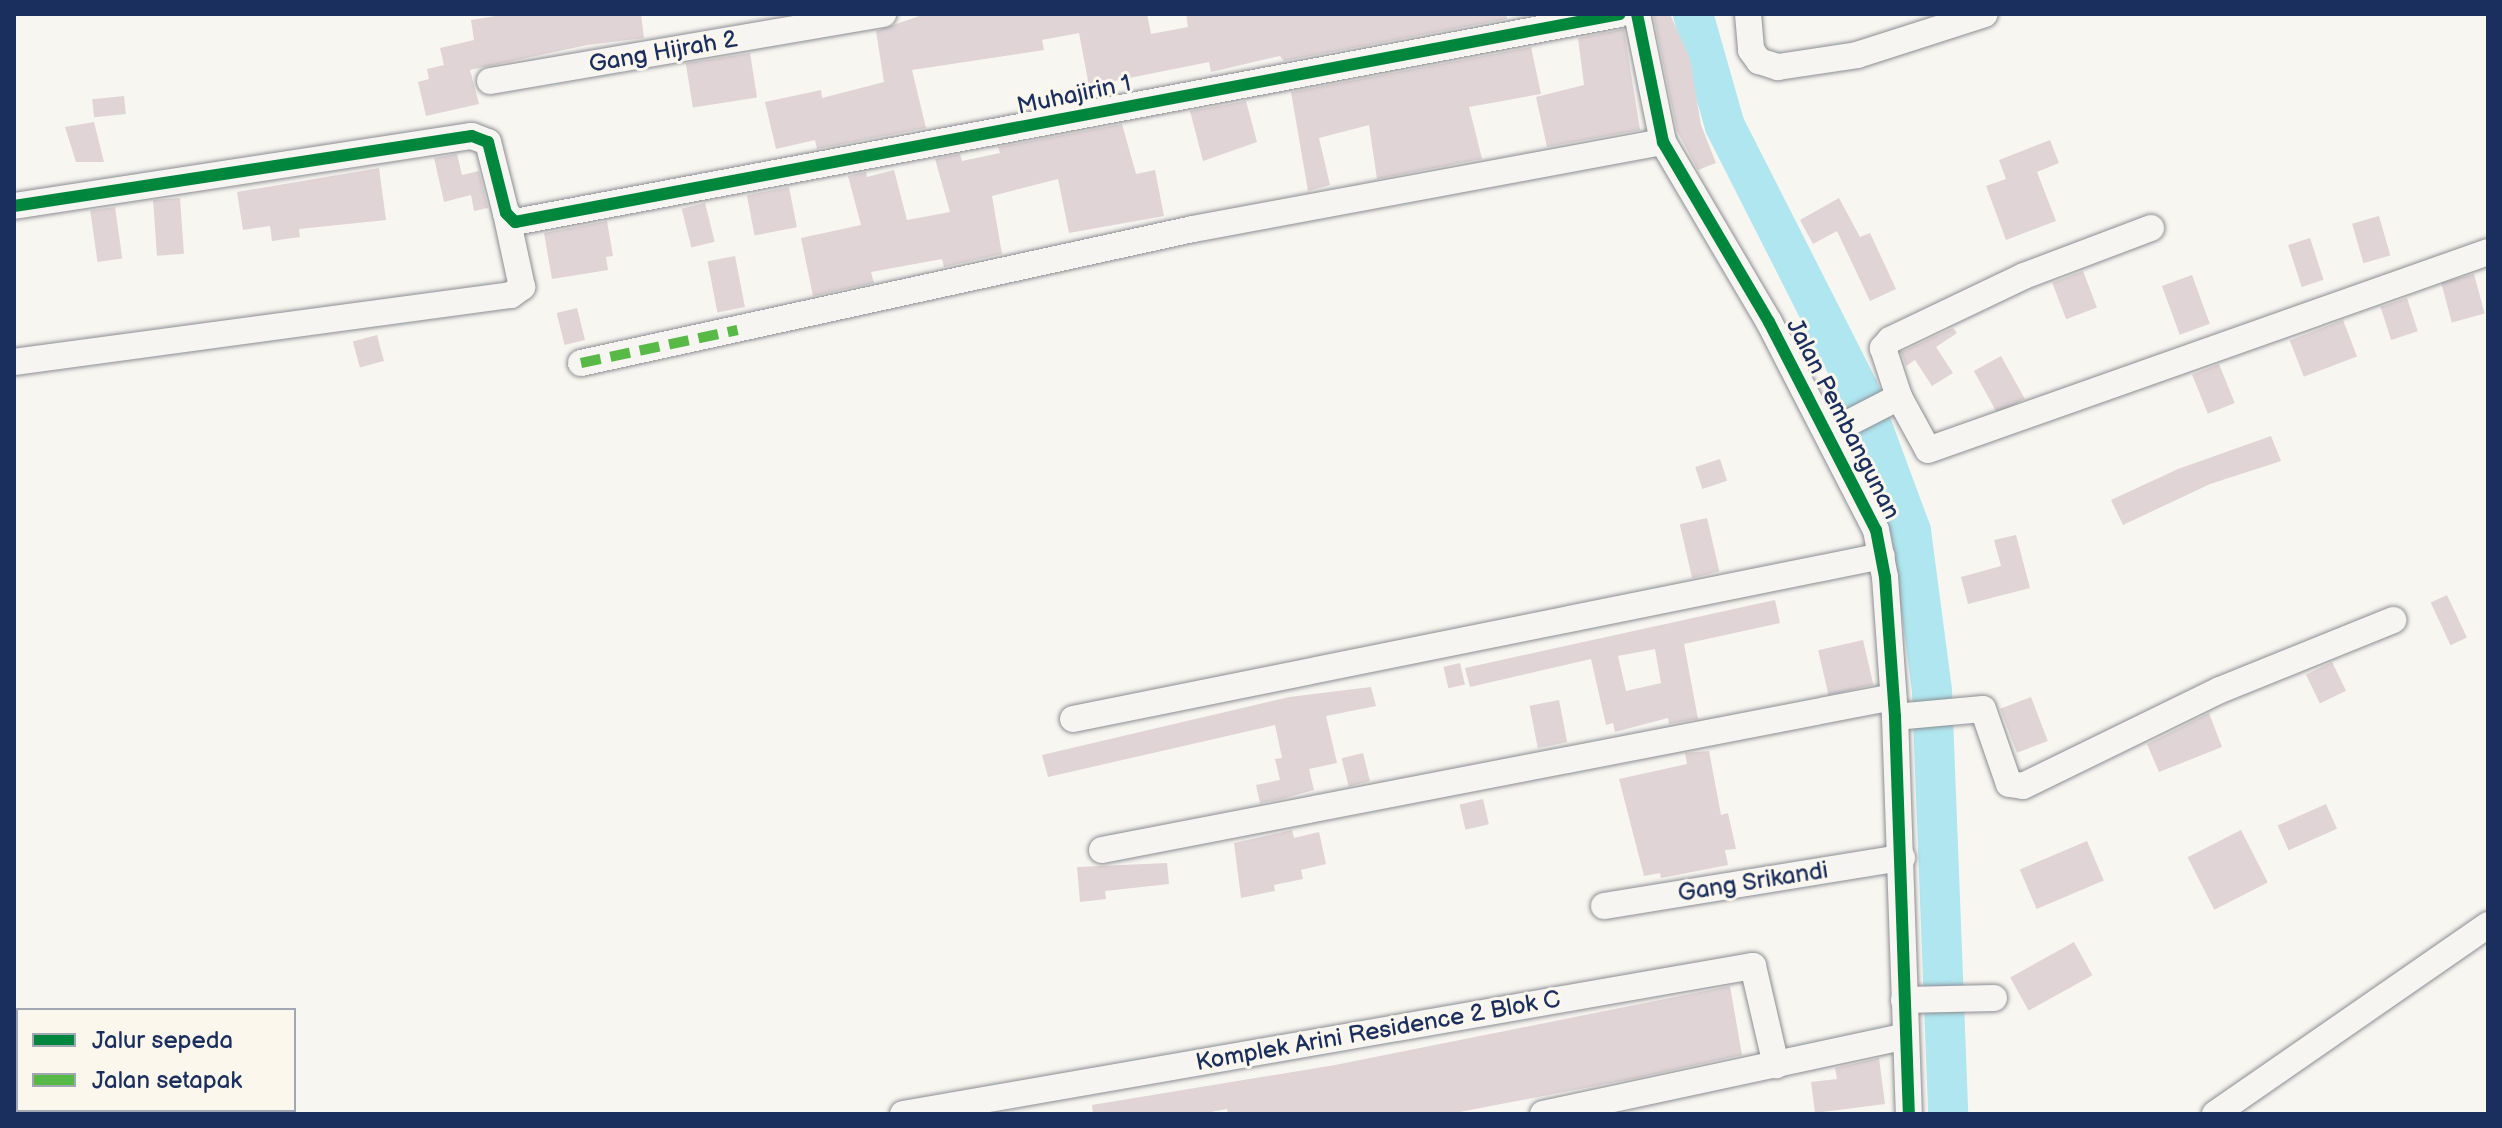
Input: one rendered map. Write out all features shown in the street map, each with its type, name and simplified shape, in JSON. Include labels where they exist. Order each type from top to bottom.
[{"type":"street","name":"Gang Hijrah 2","points":[[490,81],[883,14]]},
{"type":"street","name":"Muhajirin 1","points":[[506,213],[515,222],[1620,14]]},
{"type":"street","name":"Jalan Pembangunan","points":[[1637,14],[1663,142],[1836,428],[1866,503],[1882,556],[1895,710],[1909,1114]]},
{"type":"street","points":[[1748,14],[1751,50],[1759,61],[1778,67],[1857,55],[1985,14]]},
{"type":"street","points":[[14,206],[472,136],[488,142],[522,287],[511,295],[14,362]]},
{"type":"street","points":[[581,363],[1193,229],[1663,142]]},
{"type":"street","points":[[2151,228],[2024,276],[1890,340],[1883,348],[1890,400],[1928,450],[2488,252]]},
{"type":"street","points":[[1836,428],[1890,400]]},
{"type":"street","points":[[1073,719],[1882,556]]},
{"type":"street","points":[[1102,850],[1895,710],[1955,714],[1983,709],[2009,784],[2023,786],[2220,690],[2393,620]]},
{"type":"street","name":"Gang Srikandi","points":[[1604,906],[1902,858]]},
{"type":"street","points":[[2215,1114],[2488,925]]},
{"type":"street","name":"Komplek Arini Residence 2 Blok C","points":[[903,1114],[1753,966],[1776,1065]]},
{"type":"street","points":[[1905,1000],[1994,998]]},
{"type":"street","points":[[1543,1114],[1906,1036]]},
{"type":"building","points":[[508,14],[641,14],[644,38],[587,45],[470,70],[479,104],[426,116],[418,82],[429,79],[427,69],[444,65],[440,48],[474,40],[471,20]]},
{"type":"building","points":[[925,14],[1147,14],[1151,34],[1188,27],[1186,14],[1506,14],[1507,19],[1284,61],[1280,56],[1211,72],[1209,62],[1089,86],[1079,33],[1042,40],[1044,50],[912,70],[926,128],[817,149],[815,140],[776,149],[765,102],[821,90],[822,98],[884,82],[876,31]]},
{"type":"building","points":[[1653,14],[1670,14],[1690,59],[1701,125],[1716,163],[1698,170],[1677,131]]},
{"type":"building","points":[[1624,29],[1640,130],[1547,147],[1536,97],[1584,85],[1578,38]]},
{"type":"building","points":[[1531,47],[1541,94],[1469,107],[1482,159],[1377,179],[1369,125],[1319,138],[1330,185],[1308,191],[1291,92]]},
{"type":"building","points":[[750,53],[757,97],[693,108],[686,63]]},
{"type":"building","points":[[124,96],[126,114],[94,117],[92,99]]},
{"type":"building","points":[[1246,101],[1257,142],[1203,161],[1190,111]]},
{"type":"building","points":[[94,122],[104,162],[76,162],[65,127]]},
{"type":"building","points":[[1122,124],[1136,174],[1155,170],[1164,216],[1069,233],[1058,179],[992,196],[1002,254],[944,267],[942,259],[871,272],[874,283],[813,296],[801,238],[861,225],[848,176],[866,172],[867,177],[894,170],[907,220],[950,212],[935,159],[960,154],[962,161],[1000,153],[998,147]]},
{"type":"building","points":[[2050,140],[2059,163],[2037,172],[2056,221],[2006,240],[1986,186],[2006,179],[1999,160]]},
{"type":"building","points":[[457,154],[462,175],[479,171],[488,208],[474,211],[471,195],[444,202],[434,158]]},
{"type":"building","points":[[379,168],[386,220],[299,229],[300,237],[272,241],[270,226],[243,230],[237,192]]},
{"type":"building","points":[[789,187],[797,227],[755,235],[747,195]]},
{"type":"building","points":[[180,198],[184,254],[157,256],[153,200]]},
{"type":"building","points":[[1839,198],[1860,237],[1870,233],[1896,289],[1870,301],[1837,231],[1813,244],[1800,220]]},
{"type":"building","points":[[705,203],[715,242],[691,248],[682,209]]},
{"type":"building","points":[[115,207],[122,258],[97,262],[90,210]]},
{"type":"building","points":[[2379,216],[2390,255],[2363,263],[2352,224]]},
{"type":"building","points":[[607,221],[613,256],[606,257],[608,270],[552,279],[544,233]]},
{"type":"building","points":[[2310,238],[2324,280],[2302,287],[2288,245]]},
{"type":"building","points":[[735,256],[745,307],[717,312],[708,261]]},
{"type":"building","points":[[2083,271],[2097,307],[2066,319],[2052,283]]},
{"type":"building","points":[[2474,274],[2485,314],[2452,322],[2441,283]]},
{"type":"building","points":[[2192,275],[2210,324],[2180,335],[2162,286]]},
{"type":"building","points":[[2407,298],[2418,331],[2391,340],[2380,307]]},
{"type":"building","points":[[577,308],[585,340],[565,345],[557,313]]},
{"type":"building","points":[[2343,320],[2357,356],[2304,377],[2290,340]]},
{"type":"building","points":[[1953,328],[1957,333],[1936,347],[1953,373],[1932,386],[1915,360],[1906,366],[1901,352]]},
{"type":"building","points":[[377,335],[384,361],[360,368],[353,341]]},
{"type":"building","points":[[2001,356],[2025,399],[1998,414],[1974,371]]},
{"type":"building","points":[[2219,364],[2235,403],[2208,414],[2192,375]]},
{"type":"building","points":[[2271,436],[2281,461],[2210,484],[2123,525],[2111,500],[2178,469]]},
{"type":"building","points":[[1720,459],[1727,481],[1702,489],[1695,467]]},
{"type":"building","points":[[1707,518],[1719,572],[1692,578],[1680,524]]},
{"type":"building","points":[[2016,535],[2030,588],[1968,604],[1961,577],[2001,566],[1994,540]]},
{"type":"building","points":[[2447,595],[2467,638],[2451,645],[2431,603]]},
{"type":"building","points":[[1775,600],[1780,623],[1684,644],[1698,719],[1669,724],[1668,718],[1615,732],[1613,723],[1606,725],[1591,659],[1470,687],[1465,668]],"holes":[[[1655,649],[1661,683],[1626,691],[1618,656]]]},
{"type":"building","points":[[1863,640],[1873,685],[1829,695],[1818,650]]},
{"type":"building","points":[[2332,662],[2346,691],[2320,703],[2306,675]]},
{"type":"building","points":[[1460,663],[1465,684],[1448,688],[1443,667]]},
{"type":"building","points":[[1371,687],[1376,706],[1326,716],[1337,763],[1309,769],[1314,790],[1282,799],[1260,803],[1256,785],[1280,780],[1275,759],[1282,758],[1275,725],[1048,777],[1042,755],[1289,697]]},
{"type":"building","points":[[2031,697],[2048,741],[2017,753],[2000,709]]},
{"type":"building","points":[[1559,700],[1567,742],[1538,748],[1530,706]]},
{"type":"building","points":[[2209,713],[2222,747],[2159,772],[2147,744]]},
{"type":"building","points":[[1709,751],[1721,815],[1728,813],[1736,849],[1725,850],[1728,865],[1661,878],[1660,873],[1644,876],[1619,779],[1687,764],[1685,753]]},
{"type":"building","points":[[1363,753],[1370,781],[1349,786],[1342,758]]},
{"type":"building","points":[[1483,799],[1489,824],[1465,830],[1460,804]]},
{"type":"building","points":[[2326,804],[2337,829],[2289,850],[2278,826]]},
{"type":"building","points":[[1292,830],[1294,838],[1319,832],[1326,864],[1301,870],[1303,879],[1274,885],[1275,891],[1241,898],[1234,843]]},
{"type":"building","points":[[2241,830],[2268,883],[2214,910],[2188,857]]},
{"type":"building","points":[[2087,841],[2104,881],[2037,909],[2020,870]]},
{"type":"building","points":[[1167,863],[1169,884],[1105,891],[1106,899],[1080,902],[1077,867]]},
{"type":"building","points":[[2074,942],[2092,975],[2029,1011],[2010,977]]},
{"type":"building","points":[[1730,986],[1742,1055],[1632,1079],[1449,1114],[1228,1114],[1227,1109],[1200,1114],[1093,1114],[1092,1105],[1335,1065]]},
{"type":"building","points":[[1879,1058],[1885,1104],[1815,1113],[1811,1082],[1837,1079],[1835,1068]]},
{"type":"waterway","points":[[1693,14],[1725,126],[1858,388],[1911,531],[1932,691],[1948,1114]]},
{"type":"marked path","points":[[581,363],[738,330]]},
{"type":"cycle path","points":[[14,206],[472,136],[488,142],[506,213],[515,222],[1620,14]]},
{"type":"cycle path","points":[[1637,14],[1663,142],[1769,322],[1876,530],[1885,577],[1895,717],[1909,1114]]}]
